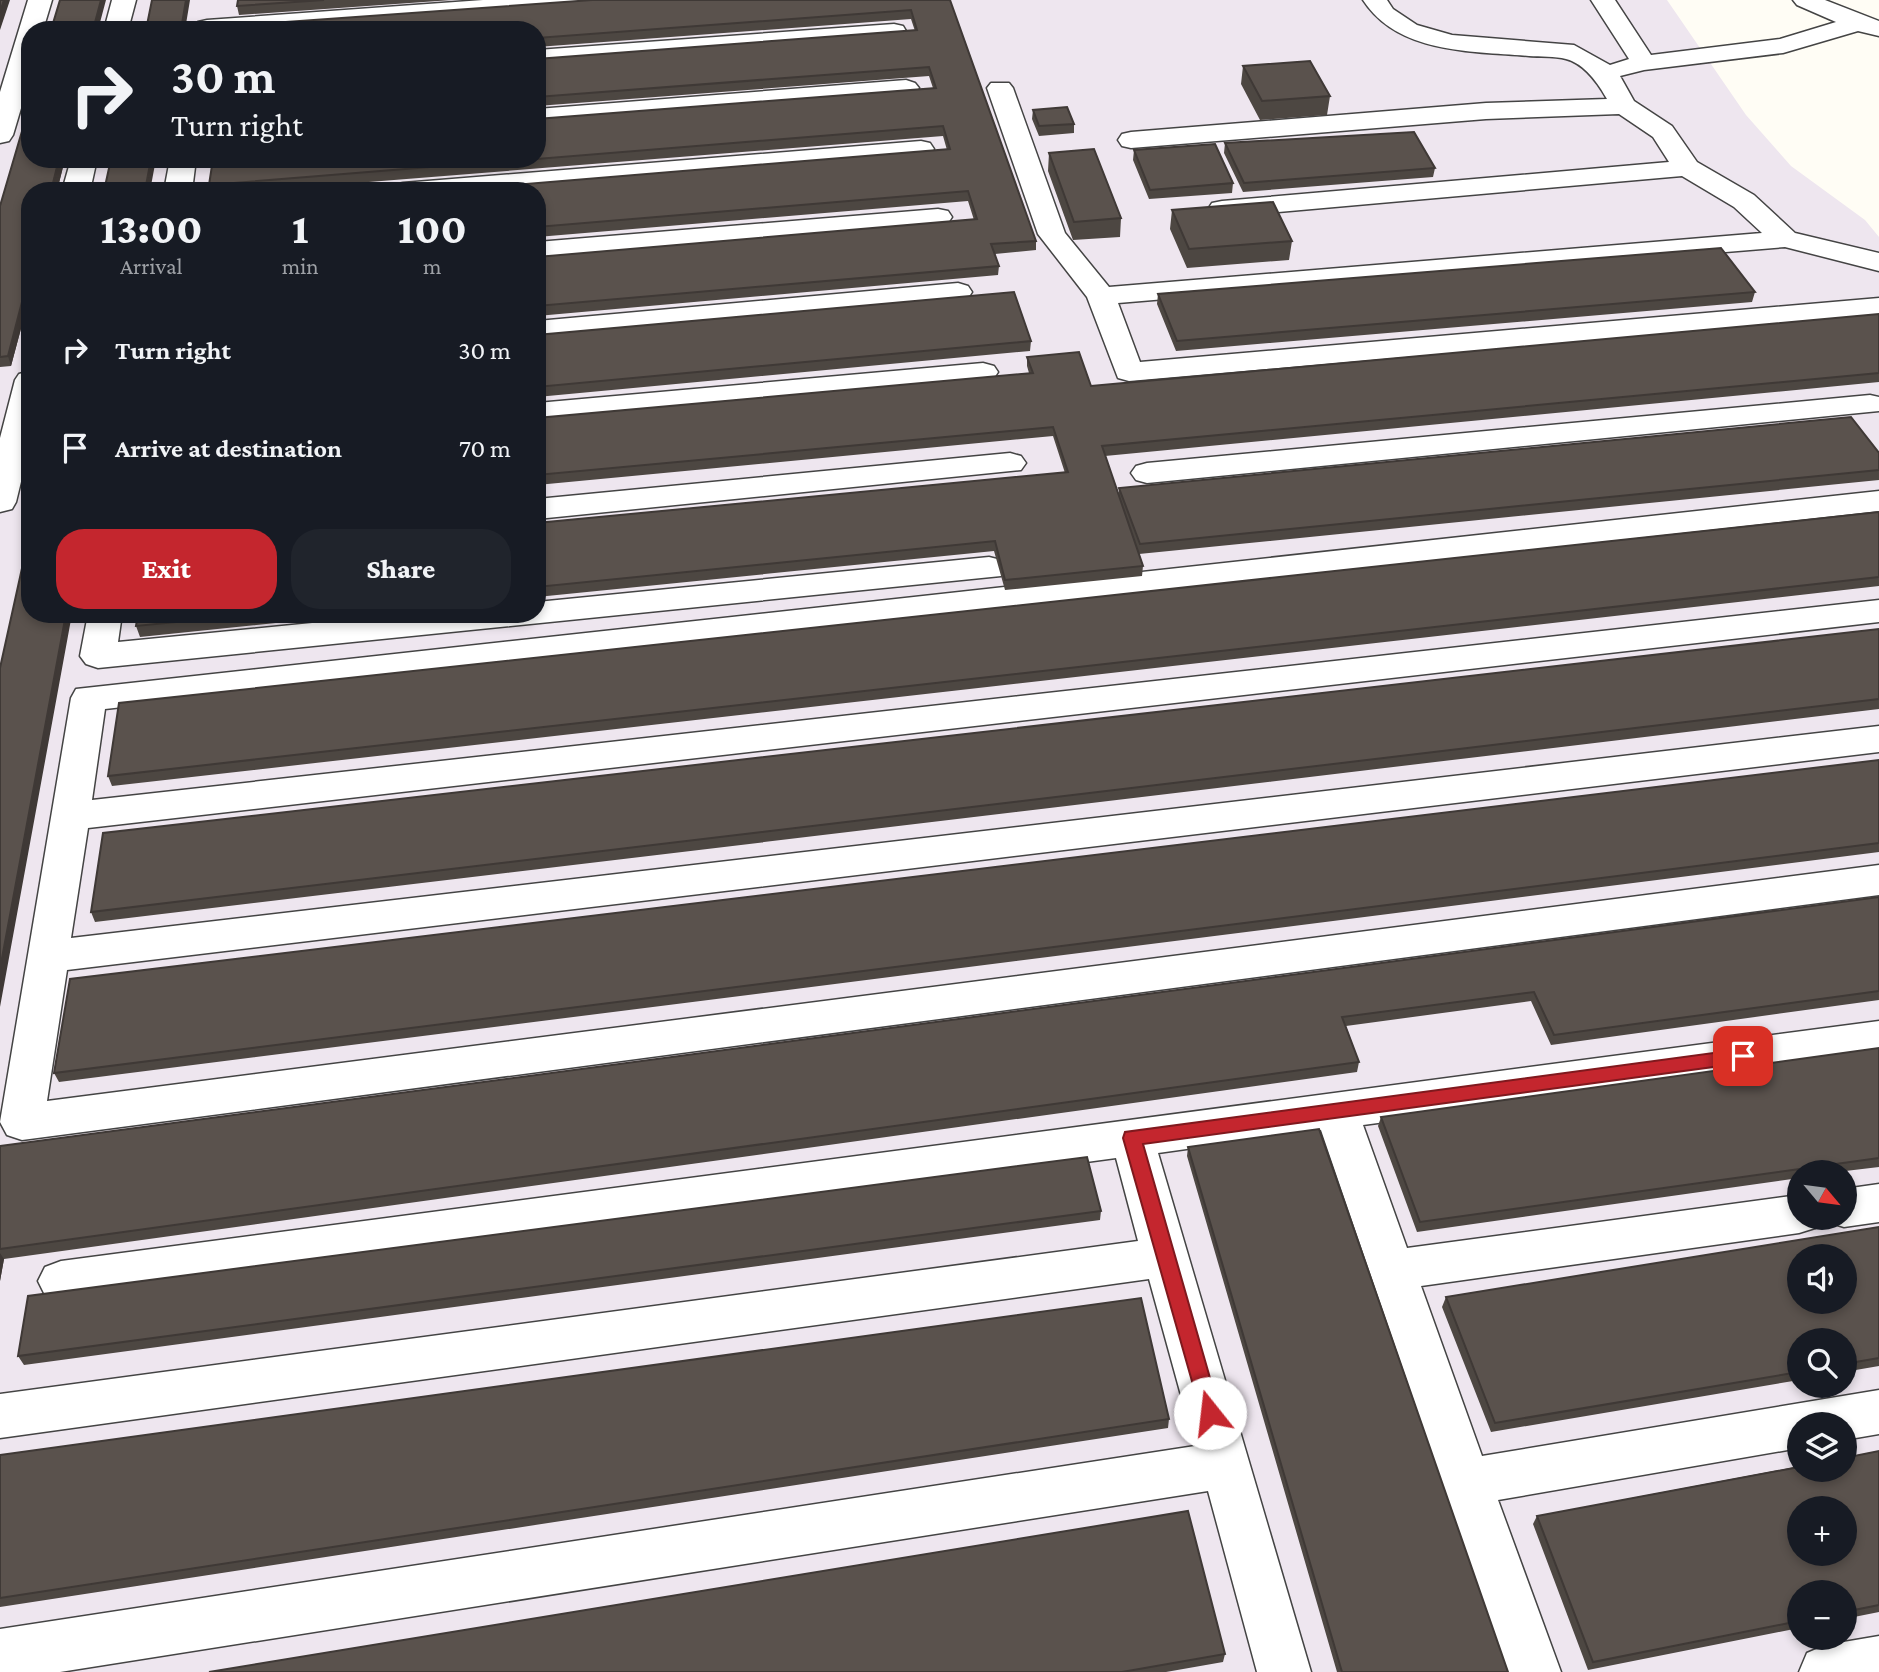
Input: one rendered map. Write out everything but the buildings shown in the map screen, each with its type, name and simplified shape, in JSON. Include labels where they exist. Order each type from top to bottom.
[{"type":"lane","points":[[34,21],[40,0]]},
{"type":"lane","points":[[118,21],[124,0]]},
{"type":"lane","points":[[208,21],[212,0]]},
{"type":"lane","points":[[301,21],[583,0]]},
{"type":"lane","points":[[1375,0],[1384,14],[1408,30],[1450,42],[1574,52],[1605,73],[1624,106],[1663,132],[1687,168],[1744,201],[1785,239]]},
{"type":"lane","points":[[1603,0],[1644,63]]},
{"type":"lane","points":[[1805,0],[1869,26]]},
{"type":"lane","points":[[1605,73],[1644,63],[1783,46],[1869,26]]},
{"type":"lane","points":[[546,57],[894,31]]},
{"type":"lane","points":[[0,41],[21,37]]},
{"type":"lane","points":[[0,135],[5,100],[21,58]]},
{"type":"lane","points":[[546,116],[906,88]]},
{"type":"lane","points":[[1000,88],[1052,234],[1101,296],[1129,372],[1879,307]]},
{"type":"lane","points":[[1131,140],[1486,111],[1624,106]]},
{"type":"lane","points":[[514,182],[921,149]]},
{"type":"lane","points":[[1200,211],[1687,168]]},
{"type":"lane","points":[[546,249],[938,217]]},
{"type":"lane","points":[[1101,296],[1785,239],[1879,262]]},
{"type":"lane","points":[[546,329],[958,292]]},
{"type":"lane","points":[[546,411],[983,372]]},
{"type":"lane","points":[[1147,474],[1876,408]]},
{"type":"lane","points":[[0,502],[21,417]]},
{"type":"lane","points":[[546,508],[1010,463]]},
{"type":"lane","points":[[1879,501],[89,698],[22,1122],[1879,880]]},
{"type":"lane","points":[[546,612],[989,568]]},
{"type":"lane","points":[[71,817],[1879,611]]},
{"type":"lane","points":[[104,623],[98,656],[431,623]]},
{"type":"lane","points":[[49,956],[1879,739]]},
{"type":"lane","points":[[61,1281],[1879,1038]]},
{"type":"lane","points":[[1336,1111],[1534,1672]]},
{"type":"lane","points":[[1132,1138],[1284,1672]]},
{"type":"lane","points":[[1857,1206],[1879,1203]]},
{"type":"lane","points":[[1392,1270],[1787,1216]]},
{"type":"lane","points":[[0,1416],[1166,1258]]},
{"type":"lane","points":[[1857,1416],[1879,1412]]},
{"type":"lane","points":[[1467,1482],[1787,1427]]},
{"type":"lane","points":[[0,1655],[1225,1465]]},
{"type":"lane","points":[[1826,1672],[1879,1662]]},
{"type":"shaded area","points":[[0,0],[1667,0],[1746,115],[1791,166],[1865,220],[1879,237],[1879,1672],[0,1672]]},
{"type":"route","points":[[1210,1413],[1132,1138],[1743,1056]]}]
